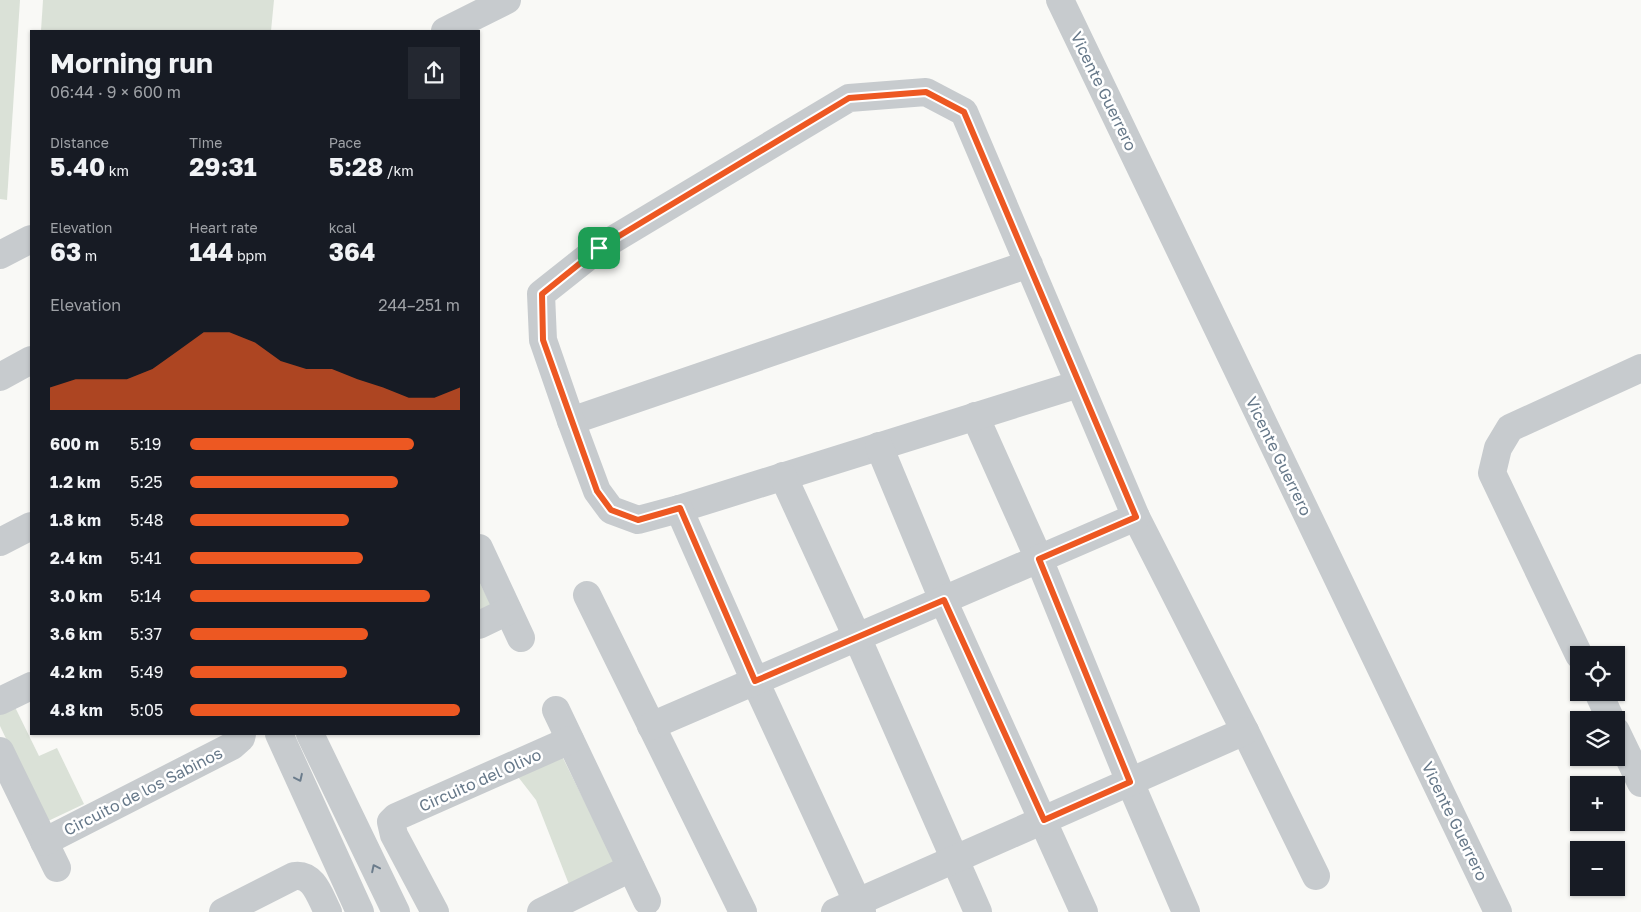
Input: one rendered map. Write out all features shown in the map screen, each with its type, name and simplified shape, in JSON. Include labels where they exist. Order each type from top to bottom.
[{"type":"street","points":[[447,30],[507,0]]},
{"type":"street","name":"Vicente Guerrero","points":[[1060,0],[1498,912]]},
{"type":"street","points":[[1079,384],[638,520],[611,510],[597,491],[543,340],[542,294],[599,248],[849,98],[926,92],[964,112],[1136,517],[1245,731],[1316,876]]},
{"type":"street","points":[[0,255],[30,240]]},
{"type":"street","points":[[571,421],[1029,264]]},
{"type":"street","points":[[0,377],[30,361]]},
{"type":"street","points":[[1576,646],[1492,473],[1498,448],[1510,428],[1641,368]]},
{"type":"street","points":[[975,416],[1039,559],[1130,782],[1186,912]]},
{"type":"street","points":[[879,446],[944,600],[1084,912]]},
{"type":"street","points":[[783,476],[858,637],[978,912]]},
{"type":"street","points":[[680,508],[852,909],[954,860],[1245,731]]},
{"type":"street","points":[[651,726],[1136,517]]},
{"type":"street","points":[[0,542],[30,527]]},
{"type":"street","points":[[480,550],[521,638]]},
{"type":"street","points":[[587,595],[743,912]]},
{"type":"street","points":[[480,624],[508,610]]},
{"type":"street","points":[[0,701],[30,686]]},
{"type":"street","points":[[556,710],[647,901]]},
{"type":"street","points":[[279,735],[360,912]]},
{"type":"street","points":[[310,735],[391,910],[429,901]]},
{"type":"street","name":"Circuito de los Sabinos","points":[[44,842],[232,746],[241,736]]},
{"type":"street","name":"Circuito del Olivo","points":[[429,901],[394,835],[391,822],[396,817],[570,740]]},
{"type":"street","points":[[1625,750],[1641,783]]},
{"type":"street","name":"Circuito de los Sabinos","points":[[0,751],[57,868]]},
{"type":"street","points":[[541,912],[631,868]]},
{"type":"street","points":[[223,912],[294,876],[306,877],[313,884],[328,912]]},
{"type":"shaded area","points":[[0,0],[20,0],[7,200],[0,199]]},
{"type":"shaded area","points":[[43,0],[274,0],[271,30],[41,30]]},
{"type":"shaded area","points":[[480,583],[491,605],[480,610]]},
{"type":"shaded area","points":[[13,703],[39,756],[57,748],[84,804],[46,822],[0,726],[0,709]]},
{"type":"shaded area","points":[[557,746],[615,863],[570,887],[536,800],[512,769]]},
{"type":"route","points":[[926,92],[964,112],[1136,517],[1039,559],[1130,782],[1044,820],[944,600],[755,681],[680,508],[638,520],[611,510],[597,491],[584,456],[543,340],[542,294],[599,248],[849,98],[926,92]]}]
